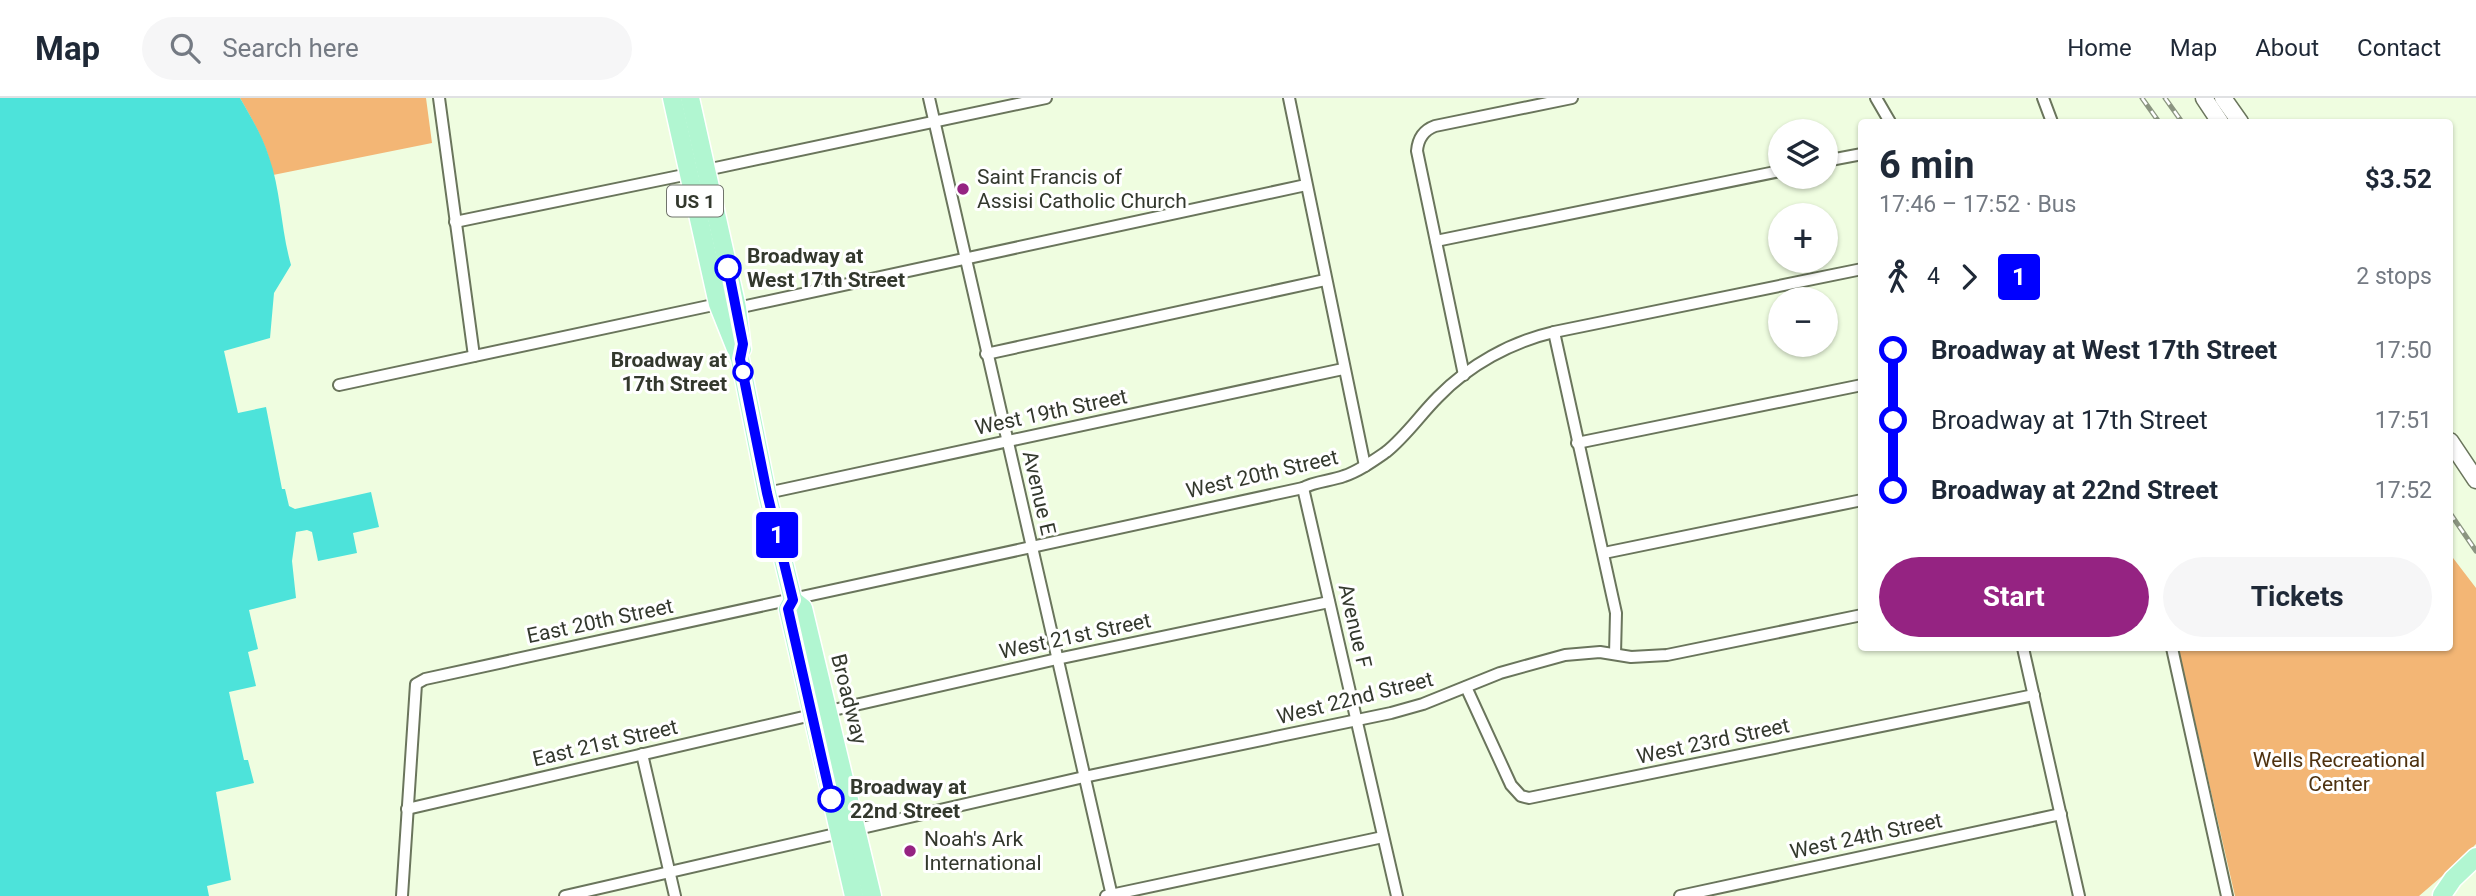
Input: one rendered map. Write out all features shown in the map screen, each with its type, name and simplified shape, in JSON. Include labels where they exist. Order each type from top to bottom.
[{"type":"main road","name":"Broadway","points":[[672,98],[737,308],[743,344],[740,359]]},
{"type":"main road","name":"Broadway","points":[[690,98],[697,172],[718,304],[740,359],[767,493],[793,600],[803,608],[821,713],[848,832],[872,896]]},
{"type":"main road","points":[[2204,98],[2218,119]]},
{"type":"main road","points":[[2223,98],[2238,119]]},
{"type":"main road","points":[[2453,446],[2476,480]]},
{"type":"main road","name":"Broadway","points":[[848,832],[853,896]]},
{"type":"main road","points":[[2442,896],[2453,879],[2476,857]]},
{"type":"main road","points":[[2442,896],[2476,877]]},
{"type":"street","points":[[439,98],[474,356]]},
{"type":"street","name":"Avenue E","points":[[929,98],[1110,896]]},
{"type":"street","points":[[455,222],[1046,98]]},
{"type":"street","points":[[1289,98],[1365,466]]},
{"type":"street","points":[[1464,375],[1418,151],[1420,137],[1435,126],[1572,98]]},
{"type":"street","points":[[1876,98],[1888,119]]},
{"type":"street","points":[[2043,98],[2051,119]]},
{"type":"street","points":[[1838,159],[1858,155]]},
{"type":"street","points":[[1436,241],[1768,173]]},
{"type":"street","points":[[737,308],[1306,185]]},
{"type":"street","name":"West 20th Street","points":[[793,600],[1031,545],[1303,488],[1345,476],[1365,466],[1397,442],[1439,396],[1490,356],[1506,348],[1554,332],[1858,270]]},
{"type":"street","points":[[986,354],[1325,280]]},
{"type":"street","points":[[339,385],[718,304]]},
{"type":"street","points":[[1554,332],[1616,613],[1615,654]]},
{"type":"street","name":"West 19th Street","points":[[767,493],[1343,369]]},
{"type":"street","points":[[1577,443],[1858,385]]},
{"type":"street","name":"Avenue F","points":[[1303,488],[1397,896]]},
{"type":"street","points":[[1604,553],[1858,501]]},
{"type":"street","name":"East 20th Street","points":[[407,808],[416,684],[425,679],[793,600]]},
{"type":"street","name":"West 21st Street","points":[[821,713],[1057,659],[1329,602]]},
{"type":"street","name":"West 22nd Street","points":[[565,896],[1084,777],[1357,721],[1423,704],[1500,673],[1565,655],[1591,652],[1631,657],[1667,655],[1858,616]]},
{"type":"street","points":[[2024,651],[2079,896]]},
{"type":"street","points":[[2173,651],[2227,896]]},
{"type":"street","name":"West 23rd Street","points":[[1466,687],[1511,786],[1521,796],[1529,798],[2034,695]]},
{"type":"street","name":"East 21st Street","points":[[407,808],[821,713]]},
{"type":"street","points":[[642,754],[675,896]]},
{"type":"street","points":[[402,896],[407,808]]},
{"type":"street","name":"West 24th Street","points":[[1680,896],[2061,814]]},
{"type":"street","points":[[1110,896],[1383,837]]},
{"type":"green space","points":[[240,98],[426,98],[432,143],[273,175],[264,144]]},
{"type":"green space","name":"Wells Recreational Center","points":[[2453,558],[2476,588],[2476,844],[2419,896],[2235,896],[2179,651],[2453,651]]},
{"type":"water","points":[[0,98],[240,98],[260,134],[273,170],[291,265],[274,293],[270,338],[224,351],[238,413],[266,407],[282,489],[285,489],[289,506],[295,509],[371,492],[379,527],[353,533],[357,553],[318,561],[312,532],[296,532],[292,561],[296,598],[249,610],[258,649],[248,652],[256,686],[229,692],[244,760],[248,760],[254,783],[216,792],[231,880],[207,886],[209,896],[0,896]]},
{"type":"railway","points":[[2142,98],[2157,119]]},
{"type":"railway","points":[[2165,98],[2180,119]]},
{"type":"railway","points":[[2453,517],[2476,551]]},
{"type":"bus line","name":"1","points":[[728,268],[743,344],[740,359],[767,493],[793,600],[788,609],[831,799]]},
{"type":"place","name":"Saint Francis of Assisi Catholic Church","points":[[963,189]]},
{"type":"place","name":"Broadway at West 17th Street","points":[[728,268]]},
{"type":"place","name":"Broadway at 17th Street","points":[[743,372]]},
{"type":"place","name":"Broadway at 22nd Street","points":[[831,799]]},
{"type":"place","name":"Noah's Ark International","points":[[910,851]]}]
